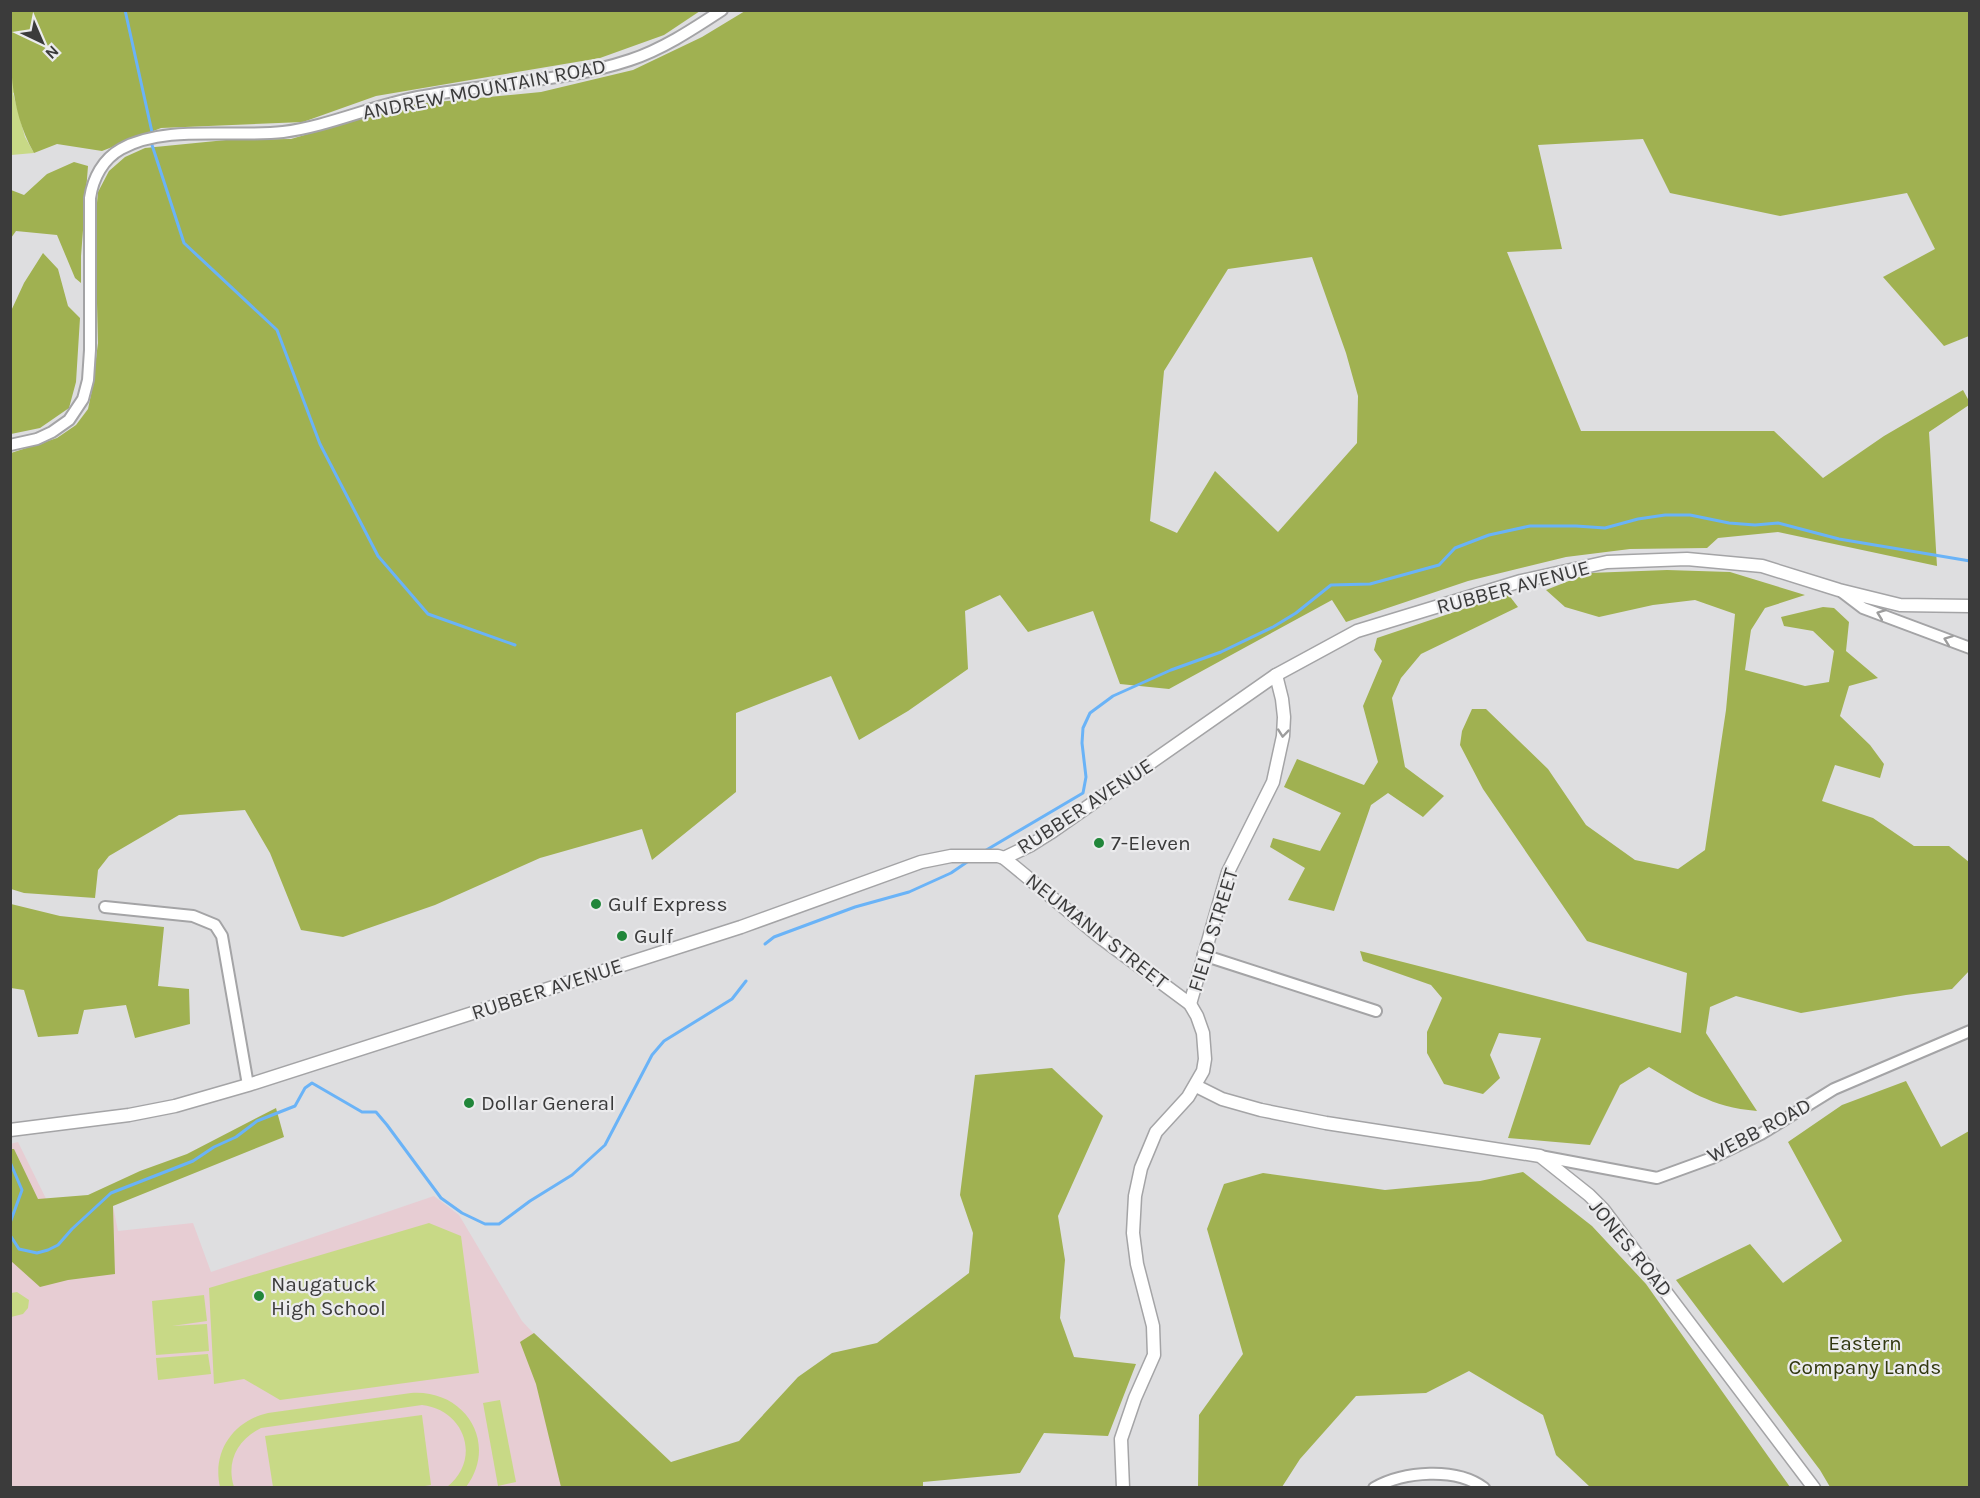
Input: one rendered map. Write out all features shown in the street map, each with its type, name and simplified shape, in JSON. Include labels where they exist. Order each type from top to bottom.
[{"type":"street","name":"ANDREW MOUNTAIN ROAD","points":[[10,445],[37,439],[52,432],[69,420],[83,399],[88,380],[90,350],[90,198],[93,183],[103,165],[120,150],[143,141],[184,134],[285,131],[424,96],[542,79],[602,67],[651,51],[722,10]]},
{"type":"street","name":"RUBBER AVENUE","points":[[10,1130],[129,1115],[175,1106],[248,1085],[741,927],[921,862],[951,856],[1001,857],[1031,845],[1050,833],[1276,675],[1357,631],[1521,581],[1607,562],[1687,559],[1762,566],[1839,590],[1900,605],[1970,606]]},
{"type":"street","points":[[1839,590],[1863,608],[1970,648]]},
{"type":"street","name":"FIELD STREET","points":[[1123,1488],[1121,1439],[1135,1398],[1154,1355],[1153,1326],[1137,1264],[1133,1233],[1137,1182],[1156,1131],[1196,1086],[1203,1071],[1205,1046],[1203,1033],[1190,1004],[1228,872],[1273,782],[1283,736],[1284,717],[1276,675]]},
{"type":"street","name":"NEUMANN STREET","points":[[1001,857],[1101,938],[1190,1004]]},
{"type":"street","points":[[105,907],[193,916],[215,925],[222,936],[248,1085]]},
{"type":"street","points":[[1203,955],[1376,1011]]},
{"type":"street","name":"WEBB ROAD","points":[[1540,1156],[1657,1178],[1712,1158],[1761,1134],[1834,1089],[1970,1032]]},
{"type":"street","name":"JONES ROAD","points":[[1196,1086],[1231,1103],[1326,1123],[1540,1156],[1603,1209],[1814,1488]]},
{"type":"street","points":[[1374,1488],[1432,1473],[1456,1475],[1475,1481],[1484,1488]]},
{"type":"shaded area","name":"Naugatuck High School","points":[[18,1142],[60,1227],[113,1206],[118,1231],[193,1223],[211,1272],[434,1196],[459,1215],[522,1321],[671,1480],[670,1488],[11,1488],[10,1144]]},
{"type":"green space","points":[[10,11],[700,11],[664,35],[600,58],[376,96],[303,122],[161,128],[102,151],[57,144],[34,153],[19,118],[15,101],[11,66]]},
{"type":"green space","points":[[745,11],[1969,11],[1969,336],[1944,346],[1883,277],[1935,249],[1907,193],[1780,216],[1670,193],[1643,139],[1538,145],[1562,249],[1507,252],[1581,431],[1774,431],[1823,478],[1884,436],[1963,390],[1969,405],[1929,432],[1937,566],[1778,532],[1718,538],[1707,548],[1630,549],[1566,557],[1468,581],[1346,622],[1332,600],[1169,689],[1120,684],[1093,611],[1028,632],[1000,595],[965,611],[968,669],[908,711],[859,740],[831,676],[736,713],[736,792],[652,860],[642,829],[540,858],[435,905],[343,937],[301,930],[270,853],[245,810],[179,815],[109,856],[98,870],[95,898],[24,893],[11,889],[11,453],[57,438],[76,425],[88,409],[98,343],[95,224],[98,192],[109,171],[125,157],[145,148],[226,140],[291,139],[406,105],[541,92],[633,70],[702,37]],"holes":[[[1312,257],[1346,353],[1358,396],[1357,443],[1278,532],[1215,471],[1177,533],[1150,521],[1164,371],[1228,269]]]},
{"type":"green space","points":[[10,19],[29,85],[13,93],[25,137],[34,153],[11,155]]},
{"type":"green space","points":[[74,162],[88,166],[81,283],[75,278],[57,235],[16,231],[11,238],[11,190],[24,195],[47,174]]},
{"type":"green space","points":[[43,253],[58,269],[68,306],[80,318],[76,382],[69,408],[40,428],[11,434],[11,311],[24,283]]},
{"type":"green space","points":[[1667,570],[1730,572],[1805,595],[1765,608],[1751,630],[1745,670],[1805,686],[1829,682],[1834,651],[1813,631],[1784,626],[1781,617],[1823,607],[1834,608],[1849,622],[1846,651],[1878,678],[1849,686],[1840,716],[1870,745],[1884,764],[1880,778],[1835,765],[1822,801],[1873,818],[1914,846],[1949,846],[1969,862],[1969,971],[1952,989],[1801,1013],[1736,996],[1710,1007],[1706,1033],[1757,1111],[1726,1106],[1712,1101],[1649,1067],[1620,1085],[1590,1145],[1508,1138],[1541,1038],[1499,1033],[1490,1055],[1500,1078],[1483,1094],[1444,1084],[1427,1053],[1427,1032],[1442,998],[1431,985],[1363,961],[1360,951],[1681,1033],[1687,973],[1587,941],[1483,789],[1460,745],[1462,731],[1472,709],[1486,709],[1548,769],[1586,825],[1635,860],[1678,869],[1705,850],[1726,710],[1735,614],[1695,600],[1653,605],[1599,617],[1565,607],[1546,590],[1589,573]]},
{"type":"green space","points":[[1508,594],[1518,607],[1421,654],[1401,678],[1392,698],[1405,767],[1444,796],[1423,817],[1388,793],[1371,805],[1334,911],[1288,900],[1305,868],[1270,847],[1273,838],[1320,851],[1341,813],[1284,787],[1297,759],[1364,785],[1378,762],[1363,706],[1382,661],[1374,650],[1377,638]]},
{"type":"green space","points":[[11,904],[60,916],[164,927],[158,986],[189,989],[190,1024],[135,1038],[126,1005],[84,1010],[78,1034],[38,1037],[24,990],[11,988]]},
{"type":"green space","points":[[1052,1068],[1103,1116],[1058,1216],[1065,1260],[1060,1318],[1074,1357],[1136,1364],[1108,1436],[1044,1433],[1020,1473],[923,1482],[923,1487],[561,1487],[536,1384],[520,1342],[534,1333],[671,1462],[739,1441],[798,1377],[832,1353],[877,1343],[969,1273],[973,1233],[960,1195],[975,1075]]},
{"type":"green space","name":"Eastern Company Lands","points":[[1906,1081],[1941,1147],[1969,1131],[1969,1487],[1830,1487],[1820,1470],[1676,1280],[1750,1244],[1783,1283],[1842,1241],[1788,1142],[1842,1105]]},
{"type":"green space","points":[[276,1108],[284,1137],[113,1206],[115,1274],[68,1280],[40,1287],[11,1261],[11,1149],[14,1149],[38,1199],[88,1195],[140,1171],[187,1154]]},
{"type":"green space","points":[[1523,1172],[1592,1226],[1646,1284],[1790,1487],[1590,1487],[1556,1455],[1543,1415],[1469,1371],[1426,1393],[1356,1396],[1300,1459],[1282,1487],[1198,1487],[1199,1415],[1243,1354],[1207,1229],[1224,1184],[1263,1173],[1385,1190],[1480,1181]]},
{"type":"green space","points":[[429,1223],[461,1236],[479,1373],[280,1400],[244,1379],[214,1384],[209,1288]]},
{"type":"green space","points":[[17,1292],[29,1300],[28,1308],[23,1314],[11,1317],[11,1293]]},
{"type":"green space","points":[[204,1295],[207,1321],[172,1326],[207,1324],[209,1351],[156,1355],[152,1301]]},
{"type":"green space","points":[[208,1354],[211,1374],[158,1380],[156,1358]]},
{"type":"green space","points":[[411,1393],[430,1394],[447,1400],[461,1409],[471,1422],[477,1437],[479,1453],[475,1470],[466,1487],[447,1487],[458,1476],[464,1463],[466,1450],[464,1437],[449,1416],[437,1409],[422,1405],[261,1428],[240,1445],[236,1453],[231,1469],[234,1487],[220,1487],[218,1474],[222,1450],[235,1431],[256,1417],[268,1413]]},
{"type":"green space","points":[[500,1400],[516,1482],[498,1486],[483,1403]]},
{"type":"green space","points":[[422,1415],[431,1485],[413,1488],[273,1487],[265,1436]]},
{"type":"waterway","points":[[125,10],[152,132]]},
{"type":"waterway","points":[[152,145],[184,243],[277,330],[320,444],[378,556],[428,614],[515,645]]},
{"type":"waterway","points":[[983,852],[1083,793],[1086,777],[1082,743],[1083,728],[1090,713],[1113,696],[1171,670],[1221,652],[1273,627],[1296,613],[1331,585],[1370,584],[1439,565],[1455,548],[1489,535],[1530,526],[1605,528],[1638,519],[1665,515],[1690,515],[1729,523],[1755,525],[1778,523],[1839,539],[1970,561]]},
{"type":"waterway","points":[[765,944],[774,937],[855,907],[909,892],[951,873],[970,860]]},
{"type":"waterway","points":[[10,1235],[19,1249],[37,1253],[58,1245],[111,1193],[193,1161],[214,1147],[236,1137],[257,1121],[295,1106],[305,1088],[312,1083],[362,1112],[376,1112],[441,1198],[462,1213],[485,1224],[499,1224],[530,1201],[572,1175],[605,1145],[652,1055],[664,1041],[732,999],[746,981]]},
{"type":"waterway","points":[[10,1162],[22,1190],[10,1223]]},
{"type":"place","name":"7-Eleven","points":[[1099,843]]},
{"type":"place","name":"Gulf Express","points":[[596,904]]},
{"type":"place","name":"Gulf","points":[[622,936]]},
{"type":"place","name":"Dollar General","points":[[469,1103]]},
{"type":"place","name":"Naugatuck High School","points":[[259,1296]]}]
